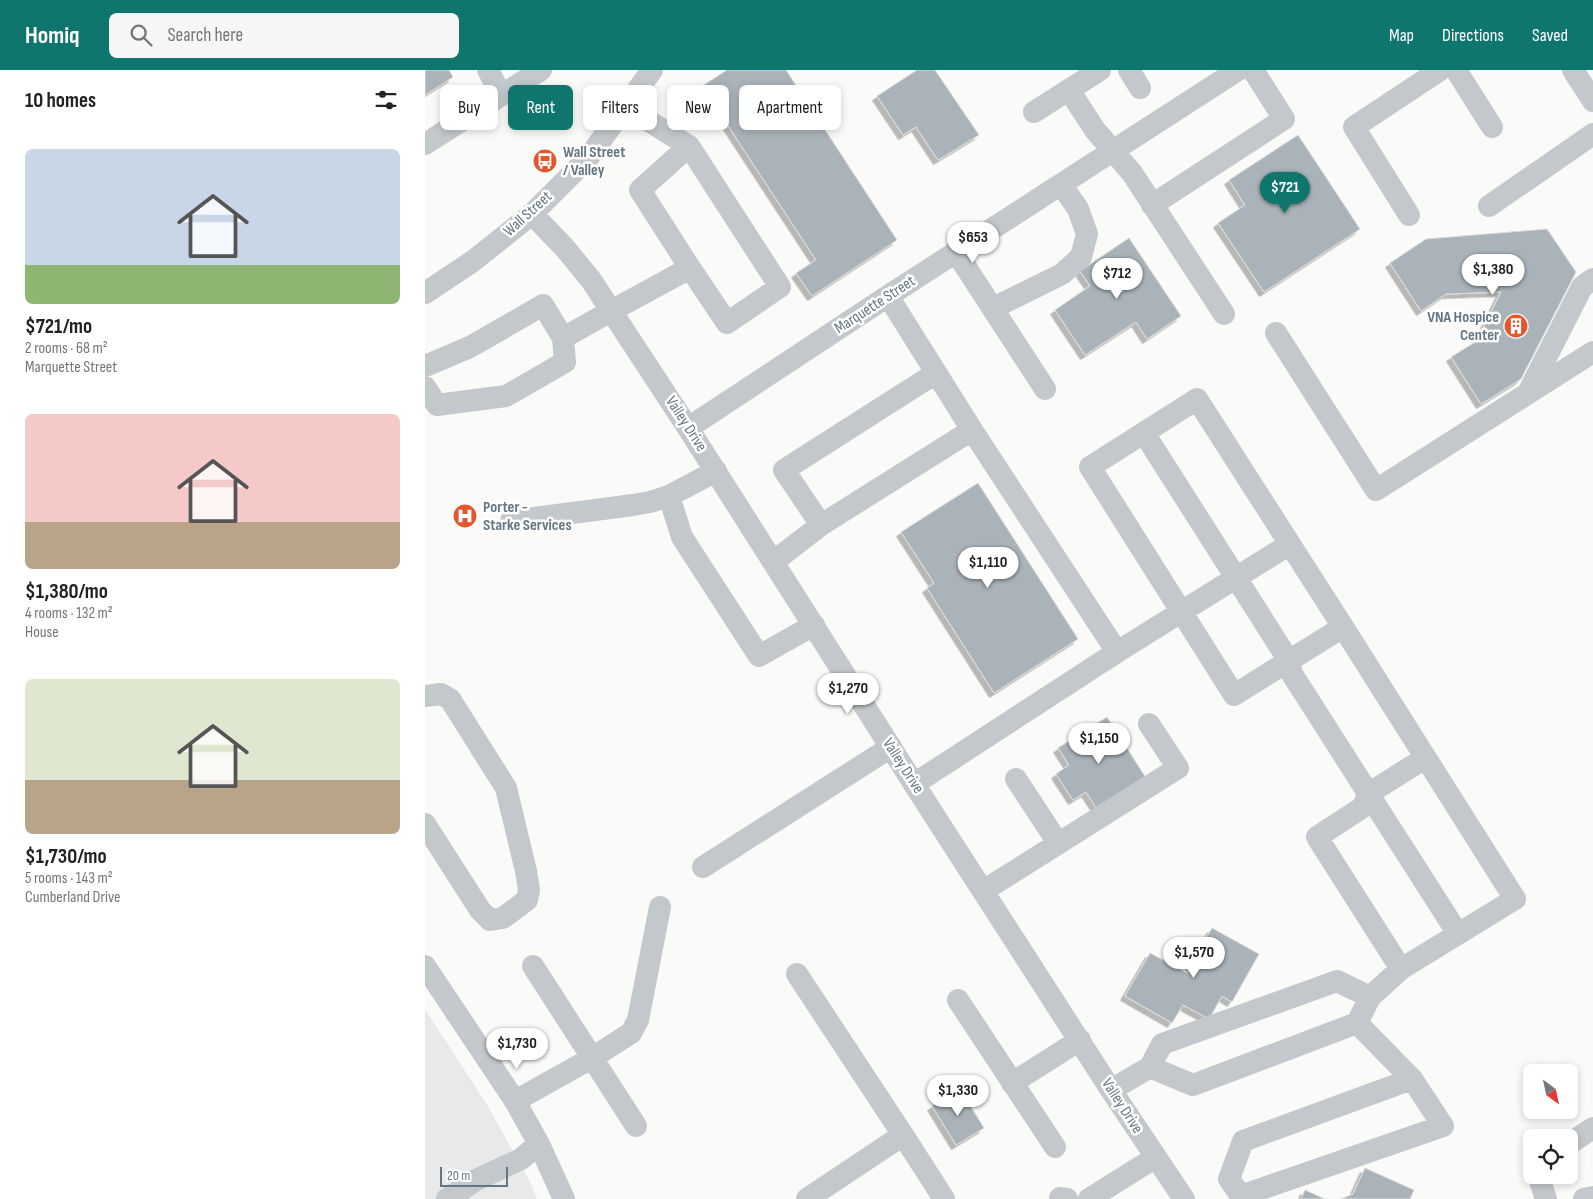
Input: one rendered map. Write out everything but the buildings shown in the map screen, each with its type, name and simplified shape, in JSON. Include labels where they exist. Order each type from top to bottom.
[{"type":"street","points":[[488,70],[501,95]]},
{"type":"street","points":[[425,144],[541,70]]},
{"type":"street","name":"Wall Street","points":[[641,85],[652,70]]},
{"type":"street","points":[[1034,112],[1099,70]]},
{"type":"street","name":"Marquette Street","points":[[689,428],[888,296],[1238,70]]},
{"type":"street","points":[[1152,205],[1284,119],[1253,70]]},
{"type":"street","points":[[1409,215],[1354,127],[1440,70]]},
{"type":"street","points":[[1456,70],[1492,127]]},
{"type":"street","points":[[1573,70],[1593,101]]},
{"type":"street","points":[[1069,90],[1095,130],[1132,173],[1224,314]]},
{"type":"street","points":[[657,126],[689,146],[780,287],[727,323],[640,190],[689,146]]},
{"type":"street","name":"Wall Street","points":[[425,293],[473,261],[533,214],[588,158],[609,130]]},
{"type":"street","points":[[1489,206],[1593,134]]},
{"type":"street","points":[[993,308],[1062,274],[1081,257],[1087,234],[1078,209],[1061,184]]},
{"type":"street","name":"Valley Drive","points":[[533,214],[580,267],[689,428],[914,784],[1111,1090],[1184,1199]]},
{"type":"street","points":[[956,252],[1045,389]]},
{"type":"street","points":[[563,338],[690,268]]},
{"type":"street","points":[[1527,394],[1582,287],[1593,279]]},
{"type":"street","points":[[888,296],[935,373],[1117,652]]},
{"type":"street","points":[[425,366],[470,347],[543,305],[563,338],[565,362],[506,396],[437,405],[425,387]]},
{"type":"street","points":[[1276,333],[1377,490],[1593,352]]},
{"type":"street","points":[[821,525],[785,470],[935,373]]},
{"type":"street","points":[[1150,1067],[1193,1085],[1357,1023],[1370,997],[1401,970],[1515,899],[1343,627],[1197,398],[1090,467],[1234,695],[1343,627]]},
{"type":"street","points":[[773,562],[821,525],[972,430]]},
{"type":"street","points":[[1144,433],[1289,661],[1292,674],[1458,934]]},
{"type":"street","points":[[511,521],[650,502],[669,496],[716,471]]},
{"type":"street","points":[[669,496],[682,537],[759,656],[814,625]]},
{"type":"street","points":[[914,784],[1181,611],[1290,544]]},
{"type":"street","points":[[425,696],[441,694],[450,699],[506,788],[526,871],[529,890],[527,900],[503,918],[490,920],[480,910],[425,824]]},
{"type":"street","points":[[983,891],[1179,768],[1149,724]]},
{"type":"street","points":[[703,867],[891,747]]},
{"type":"street","points":[[1401,970],[1317,837],[1363,807],[1368,794],[1425,758]]},
{"type":"street","points":[[1016,779],[1058,843]]},
{"type":"street","points":[[515,1101],[592,1058],[631,1033],[638,1020],[660,907]]},
{"type":"street","points":[[533,966],[636,1126]]},
{"type":"street","points":[[427,972],[515,1101],[539,1144],[564,1199]]},
{"type":"street","points":[[797,974],[944,1199]]},
{"type":"street","points":[[1111,1090],[1150,1067],[1162,1044],[1337,981],[1370,997]]},
{"type":"street","points":[[958,1000],[1055,1147]]},
{"type":"street","points":[[1357,1023],[1412,1079],[1443,1126],[1241,1196],[1229,1194],[1229,1179],[1243,1141],[1412,1079]]},
{"type":"street","points":[[1012,1083],[1080,1040]]},
{"type":"street","points":[[1578,1138],[1593,1128]]},
{"type":"street","points":[[807,1199],[903,1135]]},
{"type":"street","points":[[447,1199],[476,1180],[521,1159],[539,1144]]},
{"type":"street","points":[[1089,1199],[1155,1157]]},
{"type":"street","points":[[1541,1184],[1546,1199]]},
{"type":"street","points":[[1584,1199],[1593,1197]]},
{"type":"shaded area","points":[[425,1009],[486,1103],[530,1182],[537,1199],[425,1199]]},
{"type":"place","name":"Wall Street / Valley","points":[[545,161]]},
{"type":"place","name":"VNA Hospice Center","points":[[1516,326]]},
{"type":"place","name":"Porter - Starke Services","points":[[465,516]]}]
